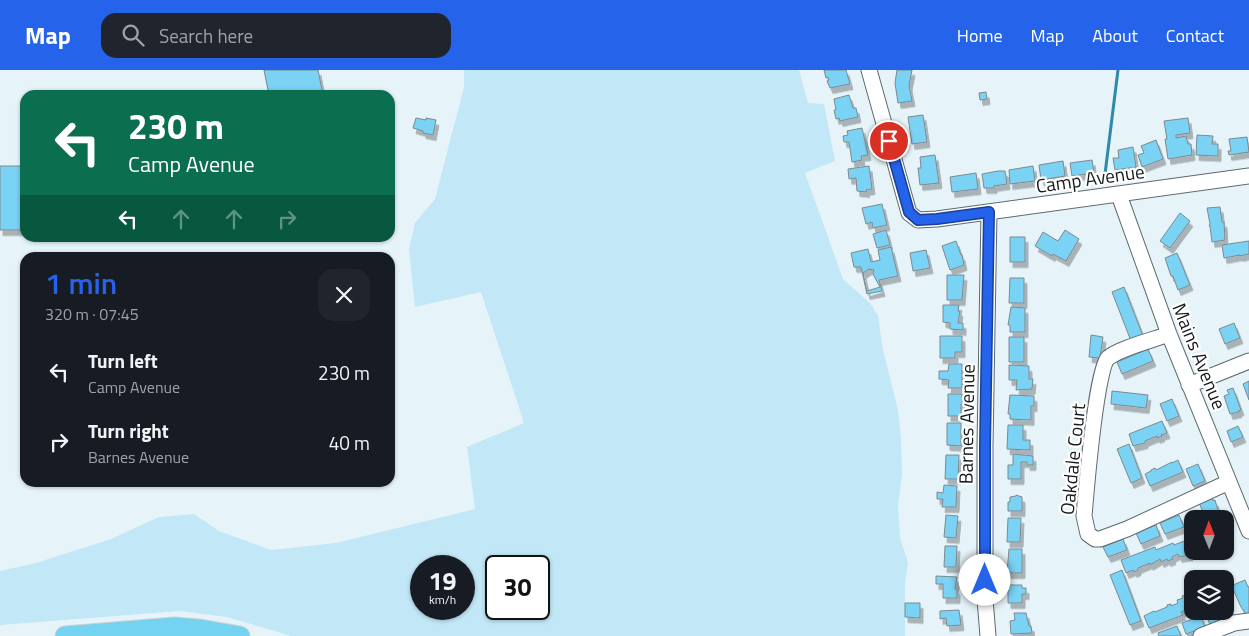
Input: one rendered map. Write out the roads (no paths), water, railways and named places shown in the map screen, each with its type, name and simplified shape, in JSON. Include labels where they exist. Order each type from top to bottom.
[{"type":"main road","points":[[65,636],[174,627],[200,629],[240,636]]},
{"type":"street","name":"Camp Avenue","points":[[869,70],[909,212],[918,220],[1118,195],[1249,176]]},
{"type":"street","name":"Mains Avenue","points":[[1118,195],[1169,334],[1229,482],[1246,515],[1249,532]]},
{"type":"street","name":"Barnes Avenue","points":[[988,636],[985,599],[985,446],[989,212]]},
{"type":"street","name":"Oakdale Court","points":[[1169,334],[1124,350],[1109,358],[1103,368],[1096,408],[1084,516],[1088,534],[1095,539],[1100,539],[1127,529],[1229,482]]},
{"type":"street","points":[[1190,385],[1249,361]]},
{"type":"street","points":[[1201,636],[1234,622],[1249,621]]},
{"type":"waterway","points":[[1104,182],[1118,70]]}]
